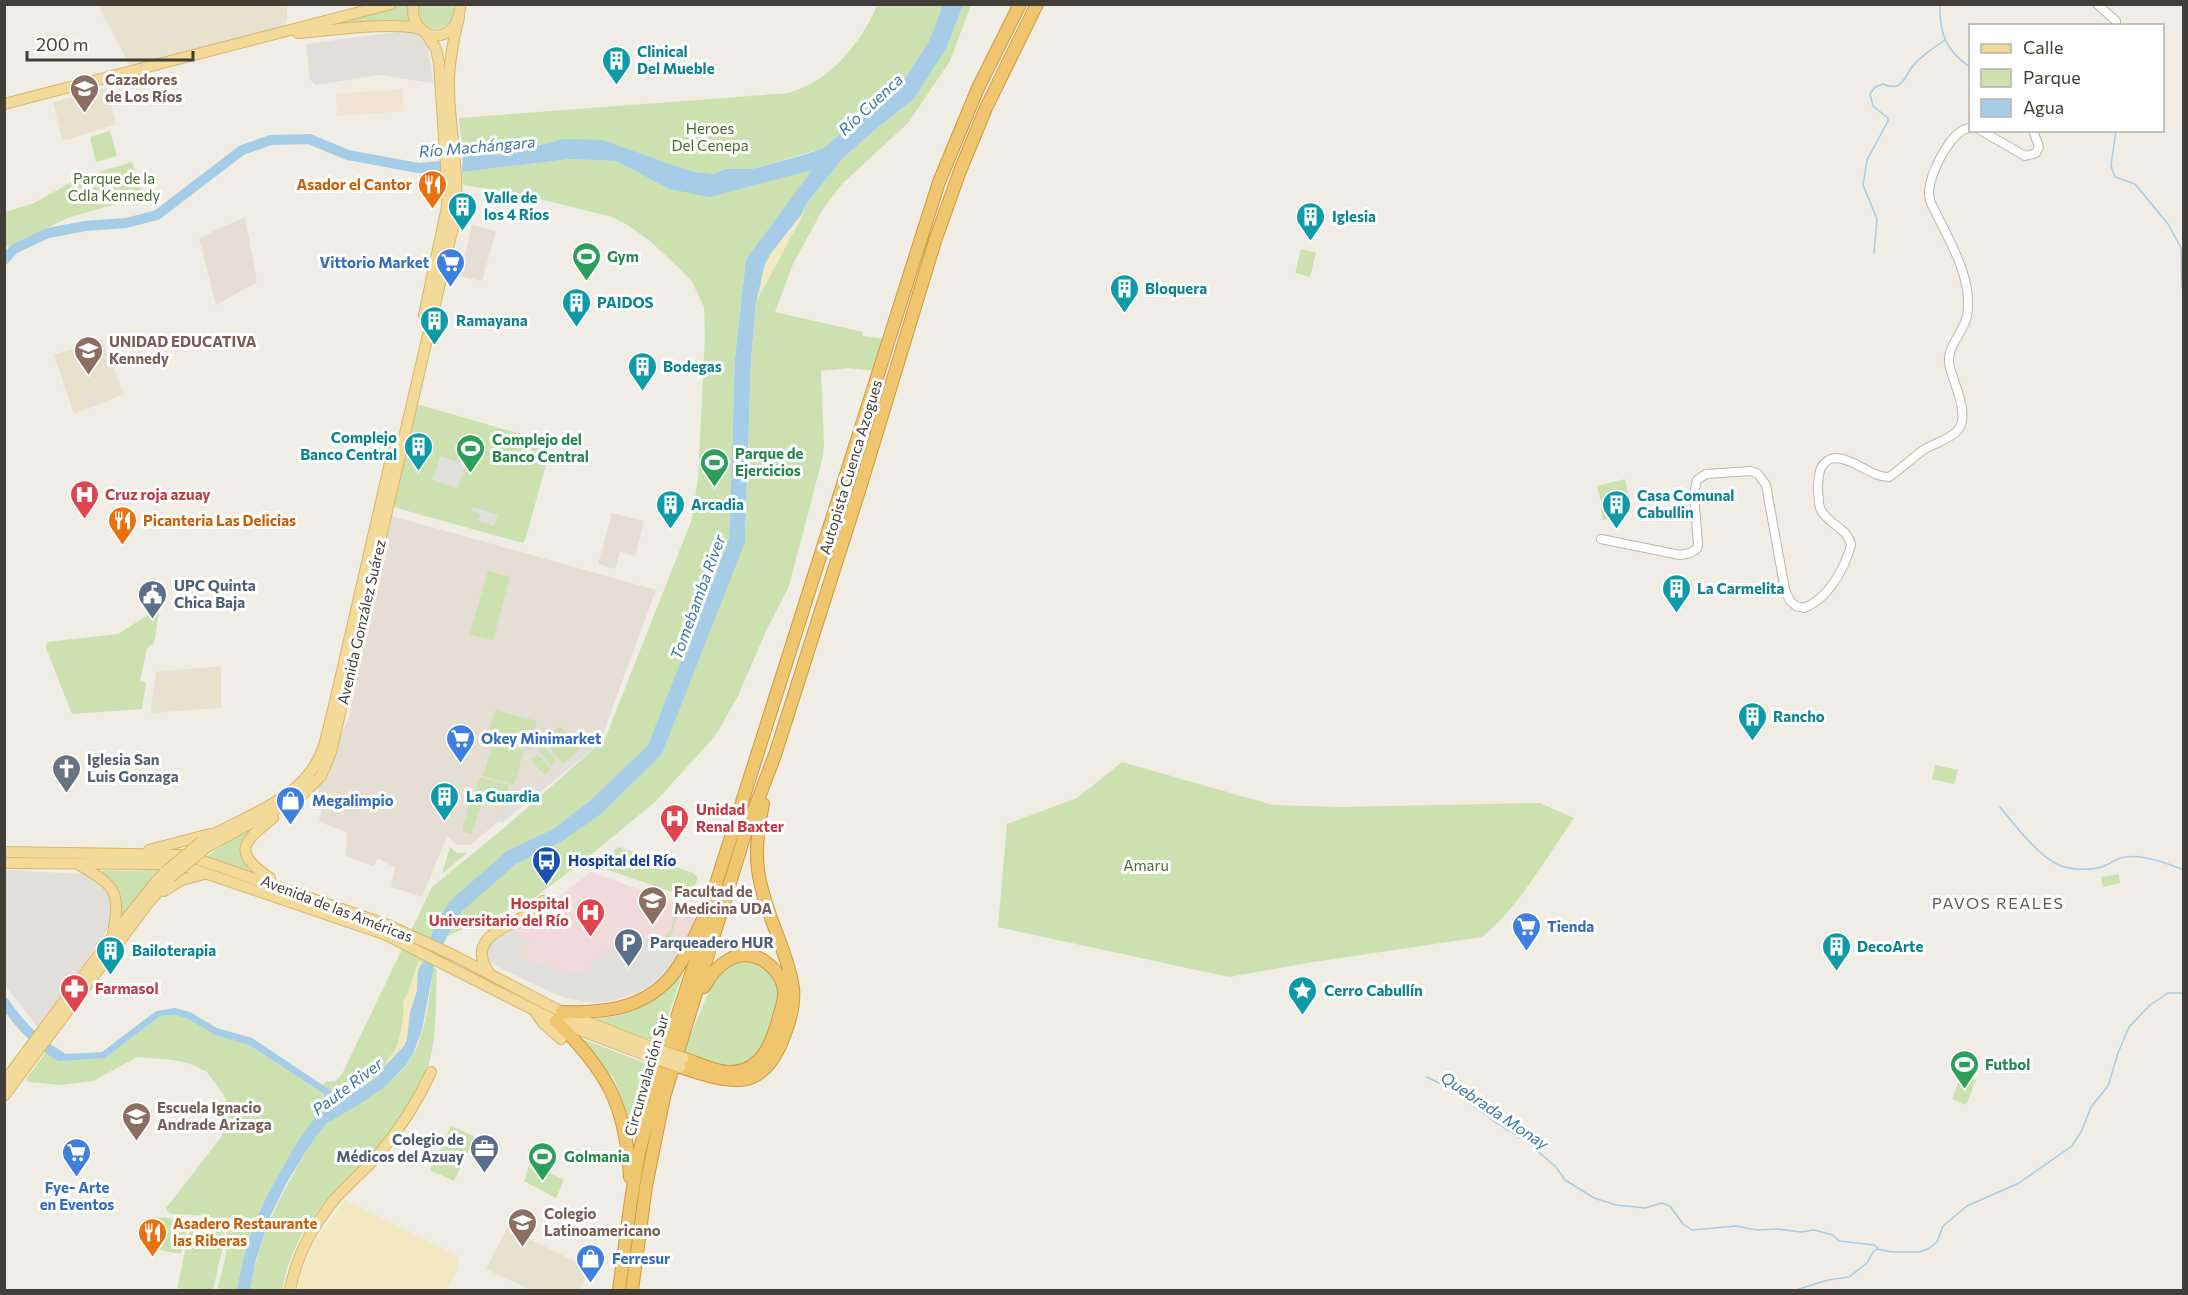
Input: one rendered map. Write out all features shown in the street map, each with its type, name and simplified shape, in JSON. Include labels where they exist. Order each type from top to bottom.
[{"type":"highway","name":"Autopista Cuenca Azogues","points":[[709,906],[939,182],[978,88],[1020,4]]},
{"type":"highway","name":"Autopista Cuenca Azogues","points":[[711,945],[746,831],[772,764],[860,488],[935,241],[981,119],[1037,4]]},
{"type":"highway","points":[[682,1063],[723,1080],[736,1081],[749,1078],[770,1065],[788,1027],[792,1005],[792,981],[760,882],[757,858],[759,825],[772,764]]},
{"type":"highway","points":[[559,1017],[616,1010],[653,993],[670,978],[709,906]]},
{"type":"highway","name":"Circunvalación Sur","points":[[619,1290],[627,1208],[639,1153],[659,1073],[710,917],[709,906]]},
{"type":"highway","name":"Circunvalación Sur","points":[[632,1290],[646,1186],[664,1097],[711,945]]},
{"type":"highway","points":[[682,1063],[724,1072],[744,1070],[754,1064],[766,1052],[772,1039],[783,1004],[783,985],[777,973],[766,962],[750,956],[735,956],[723,962],[711,975],[691,1012]]},
{"type":"highway","points":[[559,1017],[600,1070],[612,1092],[629,1152],[627,1208]]},
{"type":"main road","points":[[308,29],[391,4]]},
{"type":"main road","name":"Avenida González Suárez","points":[[205,844],[297,798],[313,786],[321,776],[335,737],[456,208],[439,63],[436,50],[413,18],[414,4]]},
{"type":"main road","points":[[4,104],[282,33],[308,29],[409,26],[439,35],[452,29],[459,9]]},
{"type":"main road","name":"Avenida González Suárez","points":[[448,149],[451,47],[459,9]]},
{"type":"main road","name":"Avenida González Suárez","points":[[4,1096],[34,1050],[117,937],[155,895],[168,875],[217,832],[279,799],[301,784],[322,750],[441,240],[452,180]]},
{"type":"main road","points":[[283,887],[250,863],[247,857],[247,846],[253,833],[297,798]]},
{"type":"main road","points":[[128,854],[167,847],[217,832]]},
{"type":"main road","name":"Avenida de las Américas","points":[[4,852],[181,855],[194,858],[283,887],[455,956],[559,1017]]},
{"type":"main road","name":"Avenida de las Américas","points":[[4,863],[157,864],[187,867],[386,929],[448,966],[534,1011],[559,1017],[682,1063]]},
{"type":"main road","points":[[78,864],[101,878],[115,895],[117,937]]},
{"type":"main road","points":[[117,937],[170,886],[192,876],[210,874]]},
{"type":"main road","points":[[492,977],[481,961],[483,946],[497,931],[533,912],[543,902]]},
{"type":"main road","points":[[534,1011],[543,1023],[561,1039]]},
{"type":"main road","name":"Avenida González Suárez","points":[[4,1082],[34,1050]]},
{"type":"main road","points":[[290,1290],[303,1249],[321,1218],[385,1146],[431,1072]]},
{"type":"street","points":[[2097,4],[2116,21],[2116,24]]},
{"type":"street","points":[[1601,539],[1667,553],[1690,554],[1697,549],[1698,544],[1694,494],[1697,480],[1706,474],[1751,471],[1758,474],[1766,485],[1782,578],[1788,597],[1796,606],[1804,608],[1824,595],[1842,566],[1851,545],[1847,534],[1820,508],[1818,485],[1824,463],[1831,459],[1844,459],[1875,474],[1889,477],[1922,451],[1957,431],[1961,425],[1961,402],[1949,361],[1951,349],[1965,324],[1968,303],[1967,288],[1961,268],[1929,194],[1932,180],[1948,145],[1954,136],[1966,128],[1969,129]]},
{"type":"street","points":[[1983,132],[2025,156],[2036,153],[2039,147],[2034,132]]},
{"type":"shaded area","points":[[98,5],[287,5],[287,21],[279,28],[130,66]]},
{"type":"shaded area","points":[[410,30],[427,39],[433,83],[379,75],[315,85],[310,79],[306,44]]},
{"type":"shaded area","name":"Cazadores de Los Ríos","points":[[107,88],[116,124],[67,140],[62,139],[53,102]]},
{"type":"shaded area","points":[[403,89],[404,111],[337,116],[336,94]]},
{"type":"shaded area","points":[[245,217],[257,282],[216,305],[199,238]]},
{"type":"shaded area","points":[[472,225],[496,231],[482,281],[460,276]]},
{"type":"shaded area","name":"UNIDAD EDUCATIVA Kennedy","points":[[102,339],[124,394],[74,414],[54,355]]},
{"type":"shaded area","points":[[440,456],[466,464],[458,488],[433,480]]},
{"type":"shaded area","points":[[473,507],[498,515],[494,526],[478,521],[480,514],[471,511]]},
{"type":"shaded area","points":[[612,513],[644,521],[635,556],[620,552],[615,569],[598,564]]},
{"type":"shaded area","points":[[392,516],[656,590],[602,736],[470,845],[457,845],[447,836],[422,897],[391,887],[395,867],[378,859],[373,866],[346,856],[347,832],[319,822],[323,805],[318,789],[349,717],[389,519]]},
{"type":"shaded area","points":[[221,666],[221,708],[150,713],[156,672]]},
{"type":"shaded area","points":[[595,739],[599,744],[502,823],[497,818]]},
{"type":"shaded area","points":[[4,870],[84,874],[97,878],[111,894],[114,916],[104,935],[39,1029],[5,985]]},
{"type":"shaded area","name":"Hospital Universitario del Río","points":[[591,872],[698,911],[683,948],[663,975],[652,984],[629,996],[593,1003],[565,998],[492,964],[490,940],[534,916]]},
{"type":"shaded area","name":"Parqueadero HUR","points":[[507,928],[530,941],[520,953],[522,958],[569,972],[586,971],[604,952],[622,942],[636,929],[651,942],[682,951],[663,975],[640,992],[607,1002],[585,1002],[555,994],[492,964],[487,959],[487,945]]},
{"type":"shaded area","name":"Colegio Latinoamericano","points":[[507,1228],[590,1269],[579,1290],[531,1290],[486,1269]]},
{"type":"green space","points":[[410,5],[412,23],[318,28]]},
{"type":"green space","points":[[419,5],[453,5],[450,23],[436,29],[428,27],[422,23],[418,15]]},
{"type":"green space","name":"Heroes Del Cenepa","points":[[877,5],[943,5],[929,41],[898,90],[855,120],[824,148],[752,169],[725,169],[714,174],[695,172],[563,139],[500,155],[463,154],[459,118],[789,93],[816,81],[846,55],[861,36]]},
{"type":"green space","points":[[963,5],[971,5],[950,61],[908,123],[842,184],[823,209],[793,264],[775,312],[863,332],[863,336],[886,339],[876,371],[848,368],[821,371],[823,456],[789,586],[766,631],[738,696],[716,735],[655,802],[530,901],[447,936],[462,911],[479,895],[516,864],[561,842],[662,754],[746,528],[751,360],[756,302],[765,264],[801,215],[807,203],[842,159],[914,99],[946,49]]},
{"type":"green space","points":[[110,131],[117,156],[96,162],[90,137]]},
{"type":"green space","points":[[570,159],[616,161],[669,189],[744,188],[813,169],[746,259],[735,358],[729,539],[648,746],[591,800],[553,829],[507,851],[434,928],[398,1053],[370,1084],[337,1102],[321,1087],[327,1081],[332,1082],[342,1074],[432,887],[504,828],[605,739],[692,519],[698,478],[705,337],[704,307],[692,282],[650,241],[612,217],[520,194],[464,185],[461,180],[462,172]]},
{"type":"green space","name":"Parque de la Cdla Kennedy","points":[[132,162],[143,196],[68,218],[5,248],[5,212],[34,203],[77,179]]},
{"type":"green space","points":[[1301,249],[1316,253],[1310,277],[1295,273]]},
{"type":"green space","name":"Complejo del Banco Central","points":[[420,405],[552,443],[523,543],[393,507],[416,406]]},
{"type":"green space","points":[[1625,479],[1629,497],[1602,504],[1597,486]]},
{"type":"green space","points":[[1622,505],[1624,516],[1603,520],[1601,509]]},
{"type":"green space","points":[[488,571],[510,577],[493,640],[470,634]]},
{"type":"green space","points":[[156,610],[159,614],[154,643],[147,648],[140,681],[146,682],[142,709],[72,714],[46,648],[47,642],[118,634]]},
{"type":"green space","points":[[495,710],[537,721],[529,749],[487,738]]},
{"type":"green space","points":[[560,726],[580,749],[563,764],[543,740]]},
{"type":"green space","points":[[493,742],[524,750],[514,785],[483,776]]},
{"type":"green space","points":[[543,745],[556,760],[551,765],[538,750]]},
{"type":"green space","points":[[538,755],[551,769],[544,775],[531,760]]},
{"type":"green space","name":"Amaru","points":[[1122,762],[1273,805],[1340,807],[1540,803],[1574,818],[1520,897],[1495,926],[1482,937],[1229,977],[998,927],[1007,824],[1077,798]]},
{"type":"green space","points":[[1935,765],[1958,770],[1954,784],[1932,779]]},
{"type":"green space","points":[[479,777],[509,785],[506,799],[476,791]]},
{"type":"green space","points":[[472,793],[483,796],[472,834],[462,831]]},
{"type":"green space","points":[[257,826],[242,857],[250,872],[204,858],[235,837]]},
{"type":"green space","points":[[450,847],[457,853],[467,853],[442,874]]},
{"type":"green space","points":[[618,847],[693,873],[698,878],[689,898],[600,867],[599,864]]},
{"type":"green space","points":[[161,869],[120,919],[118,891],[106,876],[99,872]]},
{"type":"green space","points":[[2119,874],[2120,883],[2103,887],[2101,877]]},
{"type":"green space","points":[[676,908],[680,909],[669,941],[666,939],[659,943],[671,929]]},
{"type":"green space","points":[[749,960],[758,962],[774,975],[781,995],[762,1049],[746,1063],[727,1068],[683,1052],[715,977],[732,964]]},
{"type":"green space","points":[[434,967],[437,971],[432,1050],[425,1075],[415,1094],[377,1148],[311,1220],[292,1254],[283,1290],[250,1290],[258,1254],[270,1220],[285,1188],[317,1134],[339,1115],[396,1077],[413,1055],[424,1023]]},
{"type":"green space","points":[[683,972],[659,1043],[592,1019],[621,1015],[643,1006],[663,993]]},
{"type":"green space","points":[[174,1015],[186,1018],[215,1035],[251,1046],[324,1094],[332,1104],[315,1120],[273,1184],[251,1234],[237,1290],[217,1290],[226,1253],[224,1225],[208,1217],[172,1214],[166,1208],[222,1136],[225,1097],[207,1072],[191,1064],[173,1060],[137,1057],[93,1081],[60,1085],[29,1082],[26,1079],[46,1052],[64,1061],[105,1058],[160,1016]]},
{"type":"green space","points":[[577,1037],[650,1065],[632,1142],[623,1101],[613,1077]]},
{"type":"green space","name":"Futbol","points":[[1961,1075],[1976,1080],[1966,1105],[1952,1099]]},
{"type":"green space","points":[[451,1126],[475,1137],[454,1181],[430,1170]]},
{"type":"green space","name":"Golmania","points":[[530,1164],[564,1180],[556,1198],[524,1181]]},
{"type":"green space","points":[[157,1217],[189,1220],[181,1254],[150,1248],[154,1222]]},
{"type":"green space","points":[[191,1221],[213,1223],[221,1228],[225,1237],[213,1290],[177,1290]]},
{"type":"sand","points":[[807,203],[801,219],[756,302],[761,283],[760,261]]},
{"type":"sand","points":[[419,960],[423,963],[419,973],[409,1032],[400,1050],[385,1066],[397,1046],[403,1018],[403,1001]]},
{"type":"sand","points":[[345,1200],[459,1257],[456,1272],[446,1290],[293,1290],[314,1242]]},
{"type":"water","points":[[943,5],[963,5],[946,49],[914,99],[842,159],[807,203],[801,215],[765,264],[756,302],[751,360],[745,542],[662,754],[602,813],[561,842],[516,864],[462,911],[447,936],[434,967],[422,1030],[413,1054],[387,1085],[326,1124],[316,1136],[287,1182],[270,1217],[256,1260],[250,1290],[237,1290],[244,1255],[261,1208],[311,1123],[331,1104],[324,1094],[251,1046],[215,1035],[186,1018],[174,1015],[160,1016],[105,1058],[64,1061],[46,1052],[50,1046],[65,1054],[102,1052],[156,1011],[175,1008],[190,1012],[217,1028],[252,1038],[342,1100],[378,1077],[404,1046],[407,1039],[410,1012],[417,991],[418,970],[423,963],[434,928],[450,901],[507,851],[553,829],[591,800],[648,745],[729,539],[735,358],[746,259],[812,170],[710,197],[669,189],[616,161],[570,159],[462,172],[463,154],[501,155],[563,139],[603,140],[672,165],[695,172],[714,174],[725,169],[752,169],[803,155],[824,148],[868,109],[898,90],[929,41]]},
{"type":"waterway","points":[[1940,4],[1941,24],[1946,40],[1955,54],[1969,66]]},
{"type":"waterway","points":[[1874,253],[1877,219],[1863,185],[1867,160],[1888,118],[1873,106],[1870,94],[1875,87],[1883,84],[1899,85],[1919,59],[1945,40]]},
{"type":"waterway","points":[[2116,132],[2111,166],[2115,177],[2135,184],[2168,224],[2181,248],[2182,288],[2184,289]]},
{"type":"waterway","name":"Río Machángara","points":[[4,260],[14,249],[48,233],[85,226],[126,223],[157,215],[242,150],[271,140],[309,139],[348,155],[418,168],[454,165]]},
{"type":"waterway","points":[[2000,807],[2043,855],[2064,867],[2094,869],[2132,856],[2155,860],[2184,870]]},
{"type":"waterway","points":[[1796,1290],[1828,1280],[1849,1277],[1867,1263],[1877,1249],[1892,1252],[1919,1252],[1928,1249],[1937,1242],[1943,1226],[1967,1206],[2019,1183],[2072,1146],[2082,1130],[2091,1107],[2108,1086],[2129,1027],[2150,1005],[2168,993],[2184,993]]},
{"type":"waterway","points":[[4,1002],[29,1032],[60,1056]]},
{"type":"waterway","name":"Quebrada Monay","points":[[1427,1077],[1447,1087],[1527,1142],[1556,1167],[1565,1180],[1594,1198],[1616,1205],[1645,1208],[1662,1203],[1670,1206],[1683,1224],[1692,1230],[1736,1226],[1757,1230],[1777,1229],[1801,1232],[1814,1230],[1833,1235],[1839,1241],[1874,1245],[1878,1248]]},
{"type":"place","name":"Clinical Del Mueble","points":[[616,86]]},
{"type":"place","name":"Cazadores de Los Ríos","points":[[84,114]]},
{"type":"place","name":"Asador el Cantor","points":[[433,210]]},
{"type":"place","name":"Valle de los 4 Rios","points":[[463,232]]},
{"type":"place","name":"Iglesia","points":[[1311,242]]},
{"type":"place","name":"Gym","points":[[586,282]]},
{"type":"place","name":"Vittorio Market","points":[[450,288]]},
{"type":"place","name":"Bloquera","points":[[1124,314]]},
{"type":"place","name":"PAIDOS","points":[[576,328]]},
{"type":"place","name":"Ramayana","points":[[435,346]]},
{"type":"place","name":"UNIDAD EDUCATIVA Kennedy","points":[[88,376]]},
{"type":"place","name":"Bodegas","points":[[642,392]]},
{"type":"place","name":"Complejo Banco Central","points":[[418,472]]},
{"type":"place","name":"Complejo del Banco Central","points":[[471,474]]},
{"type":"place","name":"Parque de Ejercicios","points":[[714,488]]},
{"type":"place","name":"Cruz roja azuay","points":[[84,520]]},
{"type":"place","name":"Arcadia","points":[[670,530]]},
{"type":"place","name":"Casa Comunal Cabullin","points":[[1616,530]]},
{"type":"place","name":"Picanteria Las Delicias","points":[[122,546]]},
{"type":"place","name":"La Carmelita","points":[[1676,614]]},
{"type":"place","name":"UPC Quinta Chica Baja","points":[[153,620]]},
{"type":"place","name":"Rancho","points":[[1752,742]]},
{"type":"place","name":"Okey Minimarket","points":[[460,764]]},
{"type":"place","name":"Iglesia San Luis Gonzaga","points":[[66,794]]},
{"type":"place","name":"La Guardia","points":[[445,822]]},
{"type":"place","name":"Megalimpio","points":[[291,826]]},
{"type":"place","name":"Unidad Renal Baxter","points":[[675,844]]},
{"type":"place","name":"Hospital del Río","points":[[547,886]]},
{"type":"place","name":"Facultad de Medicina UDA","points":[[653,926]]},
{"type":"place","name":"Hospital Universitario del Río","points":[[590,938]]},
{"type":"place","name":"Tienda","points":[[1526,952]]},
{"type":"place","name":"Parqueadero HUR","points":[[629,968]]},
{"type":"place","name":"DecoArte","points":[[1836,972]]},
{"type":"place","name":"Bailoterapia","points":[[111,976]]},
{"type":"place","name":"Farmasol","points":[[74,1014]]},
{"type":"place","name":"Cerro Cabullín","points":[[1303,1016]]},
{"type":"place","name":"Futbol","points":[[1964,1090]]},
{"type":"place","name":"Escuela Ignacio Andrade Arizaga","points":[[136,1142]]},
{"type":"place","name":"Colegio de Médicos del Azuay","points":[[485,1174]]},
{"type":"place","name":"Fye- Arte en Eventos","points":[[77,1178]]},
{"type":"place","name":"Golmania","points":[[543,1182]]},
{"type":"place","name":"Colegio Latinoamericano","points":[[523,1248]]},
{"type":"place","name":"Asadero Restaurante las Riberas","points":[[152,1258]]},
{"type":"place","name":"Ferresur","points":[[591,1284]]},
{"type":"district","name":"PAVOS REALES","points":[[1998,902]]},
{"type":"water label","name":"Río Cuenca","points":[[870,104]]},
{"type":"water label","name":"Tomebamba River","points":[[697,597]]},
{"type":"water label","name":"Paute River","points":[[347,1086]]}]
